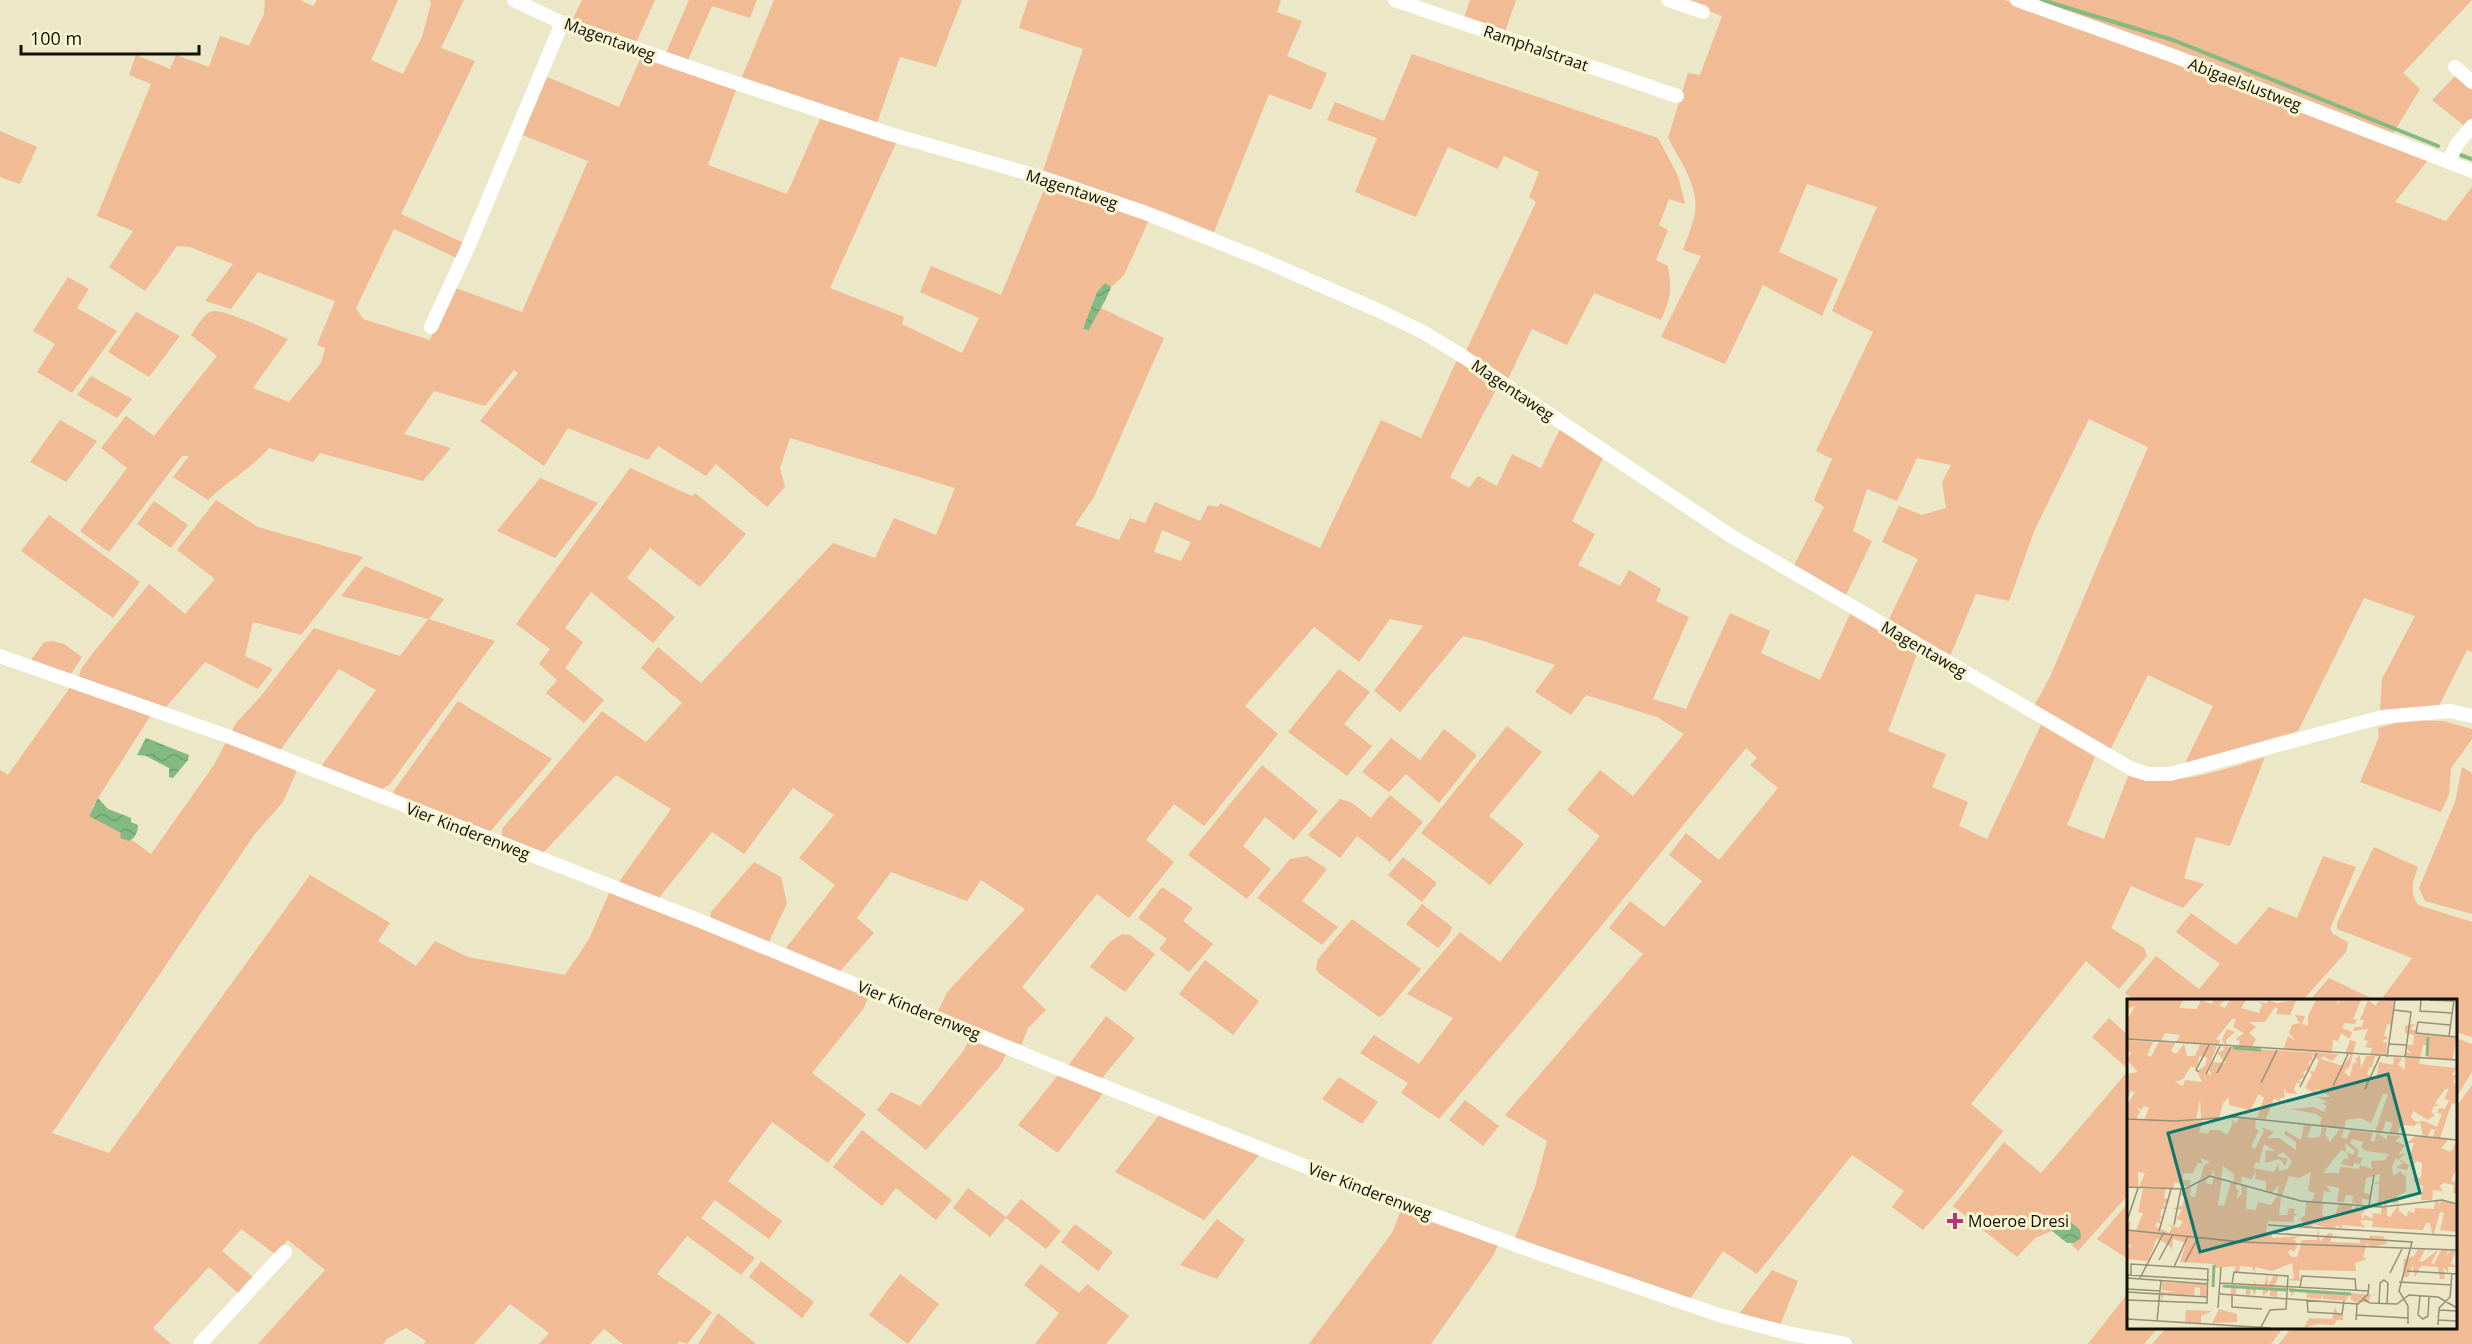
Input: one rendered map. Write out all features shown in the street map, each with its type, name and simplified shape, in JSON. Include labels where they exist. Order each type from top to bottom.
[{"type":"street","name":"Magentaweg","points":[[514,0],[562,23],[839,118],[1037,176],[1143,212],[1263,260],[1423,332],[1731,536],[2132,770],[2147,774],[2170,774],[2200,768],[2299,738],[2391,716],[2450,711],[2472,716]]},
{"type":"street","name":"Ramphalstraat","points":[[1395,0],[1677,96]]},
{"type":"street","points":[[1668,0],[1703,12]]},
{"type":"street","name":"Abigaelslustweg","points":[[2017,0],[2171,55],[2472,171]]},
{"type":"street","points":[[431,327],[469,245],[562,23]]},
{"type":"street","points":[[2456,67],[2472,82]]},
{"type":"street","points":[[2449,161],[2457,144],[2472,126]]},
{"type":"street","name":"Vier Kinderenweg","points":[[0,656],[227,736],[692,917],[939,1017],[1055,1067],[1375,1194],[1719,1315],[1791,1334],[1845,1344]]},
{"type":"street","points":[[200,1344],[285,1252]]},
{"type":"shaded area","points":[[265,0],[300,0],[313,6],[317,0],[398,0],[371,60],[403,74],[422,37],[430,0],[464,0],[441,48],[475,61],[401,214],[466,244],[459,259],[394,229],[356,308],[363,319],[430,340],[453,287],[522,312],[588,161],[520,134],[545,76],[619,107],[641,57],[736,90],[708,165],[787,194],[820,119],[896,143],[830,288],[904,317],[902,324],[962,353],[979,318],[920,292],[931,266],[1001,295],[1046,185],[1149,220],[1124,275],[1111,287],[1105,283],[1097,292],[1084,328],[1089,330],[1099,307],[1164,338],[1094,497],[1075,525],[1119,540],[1130,518],[1145,523],[1155,502],[1200,521],[1208,505],[1218,507],[1220,503],[1320,548],[1381,420],[1421,438],[1457,360],[1497,388],[1450,477],[1469,488],[1478,476],[1497,486],[1512,454],[1541,468],[1560,429],[1603,458],[1572,521],[1595,534],[1578,565],[1620,586],[1629,570],[1661,589],[1656,601],[1689,617],[1653,699],[1686,709],[1730,613],[1770,631],[1761,653],[1820,680],[1850,614],[1917,654],[1888,731],[1946,754],[1932,787],[1968,802],[1959,826],[1987,839],[2041,725],[2095,757],[2067,825],[2104,839],[2128,776],[2146,779],[2181,779],[2265,757],[2230,846],[2196,837],[2184,878],[2204,884],[2183,908],[2131,886],[2111,928],[2144,948],[2147,956],[2119,989],[2086,961],[1971,1104],[2003,1131],[1957,1191],[1923,1230],[1892,1207],[1904,1191],[1852,1155],[1757,1274],[1723,1251],[1690,1299],[1515,1238],[1535,1187],[1547,1141],[1505,1115],[1643,954],[1609,928],[1630,901],[1664,927],[1702,881],[1669,855],[1686,833],[1719,860],[1778,788],[1750,765],[1757,758],[1746,748],[1589,941],[1439,1119],[1401,1093],[1408,1083],[1360,1053],[1374,1035],[1419,1064],[1453,1018],[1407,994],[1460,932],[1500,962],[1600,836],[1567,810],[1600,770],[1633,796],[1684,734],[1657,717],[1586,695],[1571,715],[1535,692],[1555,665],[1463,636],[1400,712],[1374,691],[1423,626],[1390,619],[1359,662],[1314,627],[1245,706],[1278,734],[1204,826],[1174,804],[1146,840],[1174,862],[1129,918],[1097,894],[1022,987],[1046,1010],[1028,1028],[1021,1045],[938,1011],[948,991],[1025,909],[981,880],[967,901],[891,872],[857,918],[874,933],[840,971],[786,948],[835,885],[799,858],[834,815],[793,788],[744,854],[712,832],[658,899],[619,882],[671,809],[616,775],[543,853],[502,838],[502,829],[602,711],[646,742],[682,703],[641,668],[658,647],[701,683],[833,543],[875,558],[894,518],[936,535],[955,488],[790,438],[780,468],[785,487],[767,507],[716,464],[706,476],[658,446],[648,460],[568,428],[544,466],[480,421],[518,373],[514,370],[485,406],[434,391],[404,434],[451,448],[423,481],[320,453],[313,462],[269,448],[208,500],[173,477],[189,456],[182,456],[109,552],[80,531],[127,468],[101,448],[126,416],[154,436],[217,356],[191,335],[206,315],[219,311],[288,339],[253,388],[289,402],[321,363],[325,348],[317,345],[335,301],[258,272],[231,309],[205,301],[233,264],[190,247],[177,246],[145,291],[109,267],[133,231],[97,216],[151,84],[129,75],[136,55],[170,69],[176,55],[209,67],[220,36],[249,46],[264,14]],"holes":[[[1162,530],[1191,542],[1181,561],[1154,552]]]},
{"type":"shaded area","points":[[582,0],[655,0],[636,43],[572,21]]},
{"type":"shaded area","points":[[689,0],[757,0],[750,18],[712,6],[688,60],[666,53]]},
{"type":"shaded area","points":[[774,0],[962,0],[936,67],[900,57],[877,123],[742,77]]},
{"type":"shaded area","points":[[1028,0],[1281,0],[1277,12],[1302,21],[1287,56],[1327,73],[1311,110],[1269,94],[1214,232],[1167,213],[1043,171],[1083,49],[1019,28]]},
{"type":"shaded area","points":[[1470,0],[1516,0],[1505,32],[1464,18]]},
{"type":"shaded area","points":[[1680,0],[2005,0],[2164,57],[2428,160],[2395,202],[2446,221],[2472,187],[2472,652],[2467,650],[2439,706],[2380,711],[2382,679],[2415,616],[2364,598],[2298,731],[2185,763],[2213,706],[2148,675],[2110,750],[2034,706],[2050,677],[2148,447],[2089,419],[2035,529],[2009,601],[1976,594],[1950,656],[1889,619],[1918,559],[1882,542],[1899,506],[1922,515],[1946,508],[1942,482],[1951,465],[1917,458],[1897,501],[1867,489],[1853,531],[1872,541],[1846,595],[1794,565],[1824,507],[1814,500],[1832,459],[1816,451],[1873,332],[1832,311],[1877,207],[1807,184],[1779,252],[1838,279],[1822,316],[1763,285],[1725,364],[1661,337],[1701,256],[1683,250],[1695,213],[1694,193],[1688,174],[1668,138],[1688,73],[1700,75],[1722,16]]},
{"type":"shaded area","points":[[2027,0],[2472,0],[2403,73],[2420,89],[2391,137]]},
{"type":"shaded area","points":[[1412,54],[1658,138],[1678,176],[1685,204],[1669,199],[1659,225],[1668,230],[1656,260],[1668,266],[1670,288],[1669,299],[1661,320],[1594,293],[1567,345],[1532,329],[1508,379],[1466,351],[1536,202],[1529,197],[1539,172],[1504,156],[1498,169],[1448,147],[1416,217],[1355,192],[1377,138],[1327,120],[1335,102],[1384,121]]},
{"type":"shaded area","points":[[2458,73],[2472,87],[2472,122],[2467,128],[2432,100]]},
{"type":"shaded area","points":[[0,131],[37,147],[20,184],[0,177]]},
{"type":"shaded area","points":[[68,277],[89,289],[77,308],[117,331],[72,393],[37,372],[55,344],[33,331]]},
{"type":"shaded area","points":[[136,312],[180,336],[149,377],[108,352]]},
{"type":"shaded area","points":[[91,376],[132,399],[117,418],[77,395]]},
{"type":"shaded area","points":[[60,420],[97,441],[66,482],[30,462]]},
{"type":"shaded area","points":[[630,468],[692,496],[695,493],[746,534],[700,587],[650,548],[627,578],[675,617],[653,643],[591,592],[565,628],[583,642],[565,668],[604,700],[584,723],[546,693],[557,680],[539,664],[550,649],[516,624]]},
{"type":"shaded area","points":[[540,478],[598,503],[555,558],[497,531]]},
{"type":"shaded area","points":[[216,500],[258,527],[363,557],[301,635],[253,622],[245,656],[273,669],[258,689],[205,662],[166,707],[79,677],[81,669],[89,658],[149,584],[185,614],[215,579],[177,550]]},
{"type":"shaded area","points":[[154,501],[188,525],[171,548],[137,524]]},
{"type":"shaded area","points":[[49,515],[140,582],[113,618],[21,551]]},
{"type":"shaded area","points":[[365,566],[444,599],[429,619],[495,641],[390,784],[380,790],[320,768],[376,690],[339,669],[279,752],[234,734],[232,731],[236,723],[261,696],[314,628],[400,656],[428,619],[341,596]]},
{"type":"shaded area","points":[[44,642],[64,644],[82,657],[71,674],[31,660]]},
{"type":"shaded area","points":[[1339,669],[1370,692],[1344,724],[1372,746],[1347,776],[1288,732]]},
{"type":"shaded area","points":[[71,686],[151,715],[93,806],[89,816],[122,833],[120,837],[132,840],[151,854],[214,765],[226,742],[297,770],[283,802],[254,835],[52,1133],[109,1153],[310,875],[390,923],[378,941],[416,966],[435,941],[468,957],[565,975],[589,939],[610,891],[869,995],[864,1008],[812,1073],[866,1114],[828,1163],[772,1122],[728,1181],[782,1221],[769,1239],[715,1200],[701,1218],[755,1258],[741,1275],[687,1236],[657,1274],[712,1312],[687,1344],[679,1341],[677,1344],[623,1344],[604,1329],[590,1344],[539,1344],[549,1333],[510,1304],[474,1344],[424,1344],[426,1341],[406,1328],[387,1339],[383,1344],[258,1344],[325,1270],[288,1240],[275,1254],[241,1229],[222,1251],[254,1278],[239,1294],[209,1267],[153,1328],[171,1344],[0,1344],[0,770],[8,775]]},
{"type":"shaded area","points":[[458,701],[552,759],[489,833],[395,797],[393,792]]},
{"type":"shaded area","points":[[2406,720],[2443,721],[2472,729],[2472,739],[2451,768],[2449,795],[2441,812],[2360,782],[2379,737],[2378,728]]},
{"type":"shaded area","points":[[1507,726],[1542,752],[1489,816],[1524,844],[1490,885],[1421,833]]},
{"type":"shaded area","points":[[1444,729],[1477,755],[1439,803],[1406,774],[1389,792],[1362,772],[1391,738],[1420,760]]},
{"type":"shaded area","points":[[1262,765],[1318,811],[1294,840],[1265,817],[1243,846],[1271,869],[1247,899],[1188,855]]},
{"type":"shaded area","points":[[2462,767],[2472,773],[2472,914],[2425,901],[2419,888],[2455,802]]},
{"type":"shaded area","points":[[1390,795],[1423,822],[1390,862],[1357,836],[1340,858],[1308,835],[1340,799],[1352,803],[1371,818]]},
{"type":"shaded area","points":[[2374,847],[2418,867],[2413,881],[2413,891],[2418,905],[2472,922],[2472,1037],[2457,1032],[2457,999],[2382,999],[2412,958],[2337,929],[2337,923]]},
{"type":"shaded area","points":[[1307,856],[1327,869],[1302,901],[1338,927],[1322,945],[1257,898],[1290,859]]},
{"type":"shaded area","points":[[2323,856],[2356,867],[2330,929],[2333,934],[2348,942],[2346,952],[2304,999],[2133,999],[2125,993],[2156,956],[2199,989],[2220,964],[2176,932],[2191,913],[2236,945],[2269,907],[2297,918]]},
{"type":"shaded area","points":[[1403,857],[1437,883],[1422,902],[1388,875]]},
{"type":"shaded area","points":[[754,862],[781,877],[787,903],[769,942],[710,917],[711,912]]},
{"type":"shaded area","points":[[1162,887],[1193,908],[1183,921],[1213,944],[1189,972],[1159,949],[1167,939],[1138,918]]},
{"type":"shaded area","points":[[1422,904],[1452,927],[1438,948],[1406,924]]},
{"type":"shaded area","points":[[1352,919],[1421,969],[1379,1017],[1316,969],[1318,959]]},
{"type":"shaded area","points":[[1122,934],[1130,935],[1155,954],[1125,992],[1090,967],[1110,942]]},
{"type":"shaded area","points":[[1205,960],[1259,1001],[1233,1035],[1179,994]]},
{"type":"shaded area","points":[[2329,978],[2373,999],[2311,999]]},
{"type":"shaded area","points":[[1106,1016],[1135,1038],[1103,1077],[1099,1078],[1067,1067]]},
{"type":"shaded area","points":[[2109,1018],[2127,1034],[2127,1068],[2092,1037]]},
{"type":"shaded area","points":[[971,1036],[1007,1052],[1000,1066],[926,1150],[877,1110],[891,1092],[920,1106],[964,1050]]},
{"type":"shaded area","points":[[2457,1038],[2472,1044],[2472,1072],[2457,1095]]},
{"type":"shaded area","points":[[2127,1072],[2127,1196],[2078,1251],[2071,1244],[2074,1243],[2052,1228],[2052,1231],[2035,1238],[2017,1257],[1953,1206],[2004,1142],[2041,1173]]},
{"type":"shaded area","points":[[1059,1074],[1104,1092],[1058,1153],[1018,1125]]},
{"type":"shaded area","points":[[1339,1077],[1378,1102],[1362,1124],[1322,1099]]},
{"type":"shaded area","points":[[2472,1085],[2472,1344],[2279,1344],[2290,1329],[2457,1329],[2457,1106]]},
{"type":"shaded area","points":[[1465,1100],[1499,1126],[1483,1146],[1449,1120]]},
{"type":"shaded area","points":[[1160,1114],[1260,1154],[1204,1220],[1115,1172]]},
{"type":"shaded area","points":[[862,1130],[952,1200],[936,1220],[896,1188],[882,1206],[833,1167]]},
{"type":"shaded area","points":[[968,1188],[1006,1217],[1021,1199],[1061,1231],[1046,1249],[1006,1218],[990,1237],[953,1208]]},
{"type":"shaded area","points":[[2127,1204],[2127,1258],[2097,1239]]},
{"type":"shaded area","points":[[1401,1210],[1498,1245],[1493,1256],[1431,1344],[1309,1344],[1392,1233]]},
{"type":"shaded area","points":[[1217,1219],[1245,1240],[1217,1279],[1180,1265]]},
{"type":"shaded area","points":[[1075,1224],[1113,1252],[1098,1271],[1061,1242]]},
{"type":"shaded area","points":[[761,1261],[814,1302],[802,1318],[749,1277]]},
{"type":"shaded area","points":[[1041,1264],[1079,1293],[1087,1284],[1129,1316],[1106,1344],[1035,1344],[1059,1313],[1024,1285]]},
{"type":"shaded area","points":[[1772,1270],[1798,1281],[1780,1325],[1739,1314]]},
{"type":"shaded area","points":[[900,1274],[939,1304],[908,1344],[869,1315]]},
{"type":"shaded area","points":[[2127,1294],[2127,1329],[2157,1329],[2144,1344],[2088,1344]]},
{"type":"shaded area","points":[[718,1313],[756,1344],[698,1344]]},
{"type":"shaded area","points":[[2165,1329],[2282,1329],[2271,1344],[2152,1344]]},
{"type":"water","points":[[1105,283],[1111,287],[1107,296],[1089,330],[1083,329],[1097,292]]},
{"type":"water","points":[[146,738],[189,755],[188,760],[173,778],[169,777],[169,768],[146,756],[137,755]]},
{"type":"water","points":[[98,798],[108,809],[131,818],[131,822],[138,825],[136,834],[131,840],[120,838],[121,833],[89,816]]},
{"type":"water","points":[[2066,1218],[2080,1230],[2081,1238],[2074,1243],[2067,1243],[2052,1231],[2053,1224]]},
{"type":"waterway","points":[[2042,0],[2173,40],[2438,146]]},
{"type":"waterway","points":[[2455,153],[2472,159]]},
{"type":"place","name":"Moeroe Dresi","points":[[1955,1221]]}]
